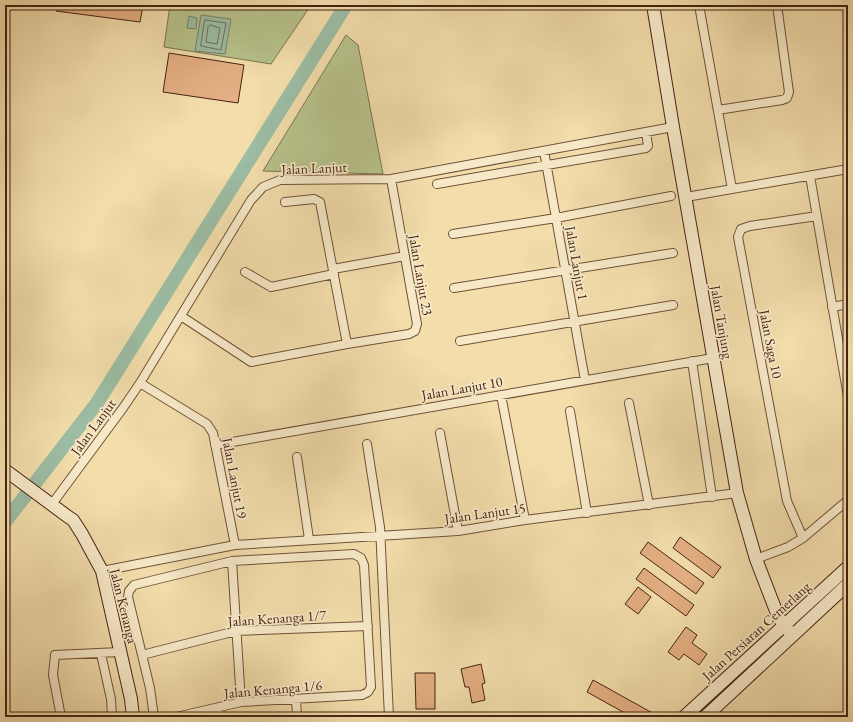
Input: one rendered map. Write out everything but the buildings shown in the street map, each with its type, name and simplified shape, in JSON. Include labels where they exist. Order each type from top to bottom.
[{"type":"street","name":"Jalan Tanjung","points":[[653,5],[737,493],[756,558],[778,616],[784,626],[793,635]]},
{"type":"street","points":[[699,5],[732,189]]},
{"type":"street","points":[[718,110],[787,98],[789,92],[777,5]]},
{"type":"street","name":"Jalan Lanjut","points":[[52,504],[140,383],[251,200],[263,187],[280,180],[390,179],[673,127]]},
{"type":"street","points":[[437,184],[646,148],[648,146],[646,132]]},
{"type":"street","name":"Jalan Lanjut 1","points":[[544,151],[585,380]]},
{"type":"street","points":[[686,197],[848,169]]},
{"type":"street","points":[[810,176],[848,397]]},
{"type":"street","name":"Jalan Lanjut 23","points":[[347,344],[409,334],[415,331],[417,324],[390,179]]},
{"type":"street","points":[[453,234],[556,218],[671,196]]},
{"type":"street","points":[[181,316],[252,362],[347,344],[320,202],[314,199],[285,202]]},
{"type":"street","name":"Jalan Saga 10","points":[[803,538],[787,501],[738,237],[741,229],[750,226],[817,216]]},
{"type":"street","points":[[454,288],[672,253]]},
{"type":"street","points":[[245,272],[271,286],[405,256]]},
{"type":"street","points":[[832,307],[848,304]]},
{"type":"street","points":[[460,341],[673,305]]},
{"type":"street","name":"Jalan Lanjut 10","points":[[216,445],[713,358]]},
{"type":"street","points":[[692,361],[712,497]]},
{"type":"street","name":"Jalan Lanjut 19","points":[[140,383],[207,424],[213,433],[235,545]]},
{"type":"street","points":[[501,395],[525,520]]},
{"type":"street","points":[[629,403],[649,505]]},
{"type":"street","points":[[570,411],[588,512]]},
{"type":"street","points":[[440,433],[458,531]]},
{"type":"street","points":[[367,444],[380,527],[389,717]]},
{"type":"street","points":[[297,457],[309,539]]},
{"type":"street","name":"Jalan Kenanga","points":[[5,470],[73,520],[102,571],[131,699],[133,717]]},
{"type":"street","name":"Jalan Lanjut 15","points":[[102,571],[235,545],[309,539],[458,531],[525,520],[737,493]]},
{"type":"street","points":[[756,558],[788,547],[803,538],[848,500]]},
{"type":"street","points":[[154,717],[150,688],[128,597],[131,588],[138,584],[232,561],[356,555],[361,558],[364,565],[368,626]]},
{"type":"street","points":[[232,561],[241,702]]},
{"type":"street","name":"Jalan Persiaran Cemerlang","points":[[684,717],[848,567]]},
{"type":"street","name":"Jalan Persiaran Cemerlang","points":[[705,717],[848,584]]},
{"type":"street","name":"Jalan Kenanga 1/7","points":[[142,655],[236,631],[368,626]]},
{"type":"street","name":"Jalan Kenanga 1/6","points":[[176,717],[241,702],[296,700],[362,695],[367,693],[370,688],[368,626]]},
{"type":"street","points":[[61,717],[53,675],[55,655],[120,652]]},
{"type":"street","points":[[101,654],[111,699],[112,717]]},
{"type":"street","points":[[296,700],[297,717]]},
{"type":"street","points":[[219,707],[220,717]]},
{"type":"shaded area","points":[[170,5],[311,5],[271,64],[164,47]]},
{"type":"shaded area","points":[[346,35],[358,45],[383,174],[263,171]]},
{"type":"water","points":[[201,15],[231,19],[225,54],[195,51]]},
{"type":"water","points":[[189,16],[197,18],[196,29],[187,28]]},
{"type":"waterway","points":[[5,522],[97,403],[346,5]]}]
